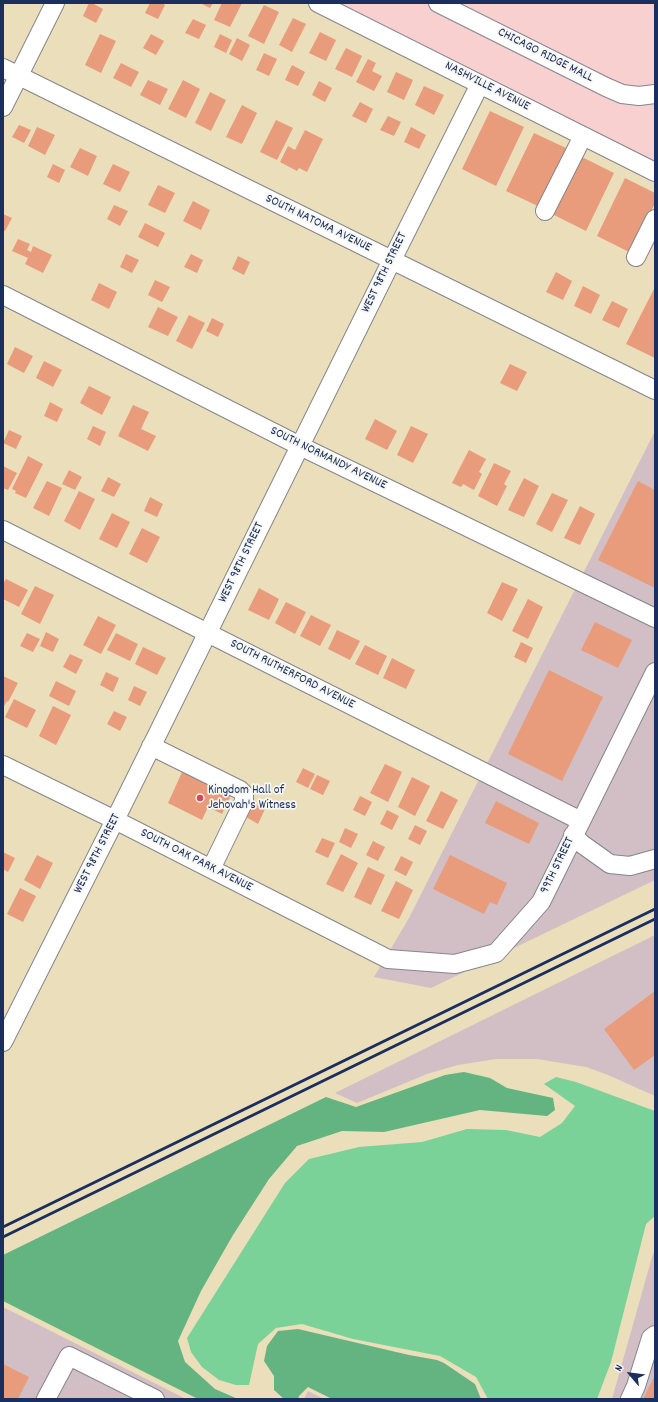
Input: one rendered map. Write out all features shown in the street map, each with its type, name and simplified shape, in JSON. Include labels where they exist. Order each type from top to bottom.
[{"type":"street","points":[[3,107],[11,72],[55,3]]},
{"type":"street","name":"NASHVILLE AVENUE","points":[[318,3],[655,172]]},
{"type":"street","name":"CHICAGO RIDGE MALL","points":[[438,3],[622,94],[639,96],[655,94]]},
{"type":"street","name":"SOUTH NATOMA AVENUE","points":[[11,72],[655,390]]},
{"type":"street","name":"WEST 98TH STREET","points":[[3,1042],[115,820],[480,84]]},
{"type":"street","points":[[545,211],[583,136]]},
{"type":"street","points":[[636,257],[655,219]]},
{"type":"street","name":"SOUTH NORMANDY AVENUE","points":[[3,295],[300,446],[655,618]]},
{"type":"street","name":"SOUTH RUTHERFORD AVENUE","points":[[3,530],[208,632],[577,828],[582,844],[610,864],[630,866],[655,859]]},
{"type":"street","name":"99TH STREET","points":[[388,959],[455,964],[496,953],[541,902],[655,672]]},
{"type":"street","points":[[151,746],[240,790],[244,794],[244,801],[211,869]]},
{"type":"street","name":"SOUTH OAK PARK AVENUE","points":[[3,765],[115,820],[388,959]]},
{"type":"street","points":[[630,1399],[636,1386],[651,1338],[655,1335]]},
{"type":"street","points":[[46,1399],[69,1356],[154,1399]]},
{"type":"shaded area","points":[[331,3],[655,3],[655,166]]},
{"type":"shaded area","points":[[655,431],[655,880],[431,988],[374,977],[409,918]]},
{"type":"shaded area","points":[[655,935],[655,1096],[586,1067],[537,1059],[496,1059],[458,1065],[427,1074],[357,1103],[335,1093]]},
{"type":"shaded area","points":[[655,1250],[655,1399],[612,1399],[652,1257]]},
{"type":"shaded area","points":[[3,1307],[186,1399],[3,1399]]},
{"type":"shaded area","points":[[308,1391],[324,1399],[304,1399]]},
{"type":"green space","points":[[464,1072],[490,1078],[507,1088],[553,1098],[555,1110],[547,1116],[480,1110],[384,1132],[342,1131],[297,1146],[269,1179],[233,1235],[201,1291],[178,1341],[185,1362],[215,1389],[238,1399],[198,1399],[3,1301],[3,1255],[326,1097],[356,1107],[445,1075]]},
{"type":"green space","points":[[556,1077],[576,1082],[655,1111],[655,1216],[646,1224],[611,1362],[597,1399],[488,1399],[476,1377],[440,1356],[353,1339],[302,1324],[276,1328],[258,1344],[249,1385],[236,1385],[219,1380],[202,1367],[191,1352],[187,1338],[285,1183],[309,1159],[359,1147],[422,1142],[467,1129],[506,1130],[540,1137],[562,1123],[575,1106],[544,1084]]},
{"type":"green space","points":[[298,1329],[409,1355],[437,1360],[444,1363],[475,1384],[481,1399],[332,1399],[308,1387],[298,1399],[284,1399],[274,1390],[274,1376],[264,1361],[267,1346],[278,1331]]},
{"type":"building","points":[[89,3],[103,9],[96,23],[83,16]]},
{"type":"building","points":[[150,3],[161,3],[165,5],[158,19],[145,13]]},
{"type":"building","points":[[200,3],[213,3],[210,8]]},
{"type":"building","points":[[222,3],[242,3],[230,27],[214,20]]},
{"type":"building","points":[[264,5],[279,12],[264,44],[248,36]]},
{"type":"building","points":[[293,18],[306,24],[292,52],[279,45]]},
{"type":"building","points":[[193,19],[206,25],[199,39],[185,33]]},
{"type":"building","points":[[320,32],[336,40],[326,61],[309,53]]},
{"type":"building","points":[[100,34],[116,41],[101,73],[85,65]]},
{"type":"building","points":[[151,34],[164,41],[156,55],[143,48]]},
{"type":"building","points":[[220,34],[232,40],[226,53],[214,47]]},
{"type":"building","points":[[237,38],[250,45],[242,61],[229,54]]},
{"type":"building","points":[[346,48],[362,56],[352,77],[335,69]]},
{"type":"building","points":[[264,53],[277,59],[269,76],[256,70]]},
{"type":"building","points":[[368,59],[376,63],[372,71],[382,76],[374,91],[356,82]]},
{"type":"building","points":[[121,63],[139,72],[131,87],[113,78]]},
{"type":"building","points":[[292,65],[305,72],[298,86],[285,80]]},
{"type":"building","points":[[396,72],[413,80],[404,100],[387,92]]},
{"type":"building","points":[[148,80],[168,89],[160,105],[140,95]]},
{"type":"building","points":[[183,80],[200,89],[186,118],[168,109]]},
{"type":"building","points":[[319,81],[332,88],[325,102],[312,95]]},
{"type":"building","points":[[424,86],[444,95],[434,115],[415,105]]},
{"type":"building","points":[[210,92],[226,100],[211,131],[195,123]]},
{"type":"building","points":[[360,102],[373,109],[366,123],[352,116]]},
{"type":"building","points":[[242,105],[257,113],[242,144],[226,137]]},
{"type":"building","points":[[490,111],[524,127],[496,186],[462,169]]},
{"type":"building","points":[[388,116],[401,122],[394,136],[380,130]]},
{"type":"building","points":[[276,120],[293,128],[277,160],[260,152]]},
{"type":"building","points":[[19,125],[31,130],[24,143],[12,137]]},
{"type":"building","points":[[37,127],[55,135],[45,155],[28,146]]},
{"type":"building","points":[[411,127],[426,135],[419,149],[404,142]]},
{"type":"building","points":[[305,130],[323,139],[307,172],[299,168],[297,171],[280,162],[288,146],[295,150]]},
{"type":"building","points":[[534,133],[568,149],[540,207],[506,191]]},
{"type":"building","points":[[80,148],[97,156],[88,176],[70,167]]},
{"type":"building","points":[[580,156],[614,173],[586,231],[552,214]]},
{"type":"building","points":[[53,164],[65,170],[59,183],[47,177]]},
{"type":"building","points":[[113,164],[130,172],[120,192],[103,184]]},
{"type":"building","points":[[625,178],[655,193],[655,203],[631,253],[597,236]]},
{"type":"building","points":[[158,185],[175,193],[165,213],[148,205]]},
{"type":"building","points":[[193,201],[210,210],[201,230],[183,221]]},
{"type":"building","points":[[114,205],[128,211],[120,226],[107,219]]},
{"type":"building","points":[[3,214],[12,218],[5,231],[3,230]]},
{"type":"building","points":[[145,223],[165,233],[158,247],[138,237]]},
{"type":"building","points":[[18,239],[30,244],[27,250],[31,252],[33,246],[52,255],[43,273],[25,264],[28,258],[12,251]]},
{"type":"building","points":[[126,254],[139,260],[132,273],[120,267]]},
{"type":"building","points":[[191,254],[203,260],[197,273],[184,267]]},
{"type":"building","points":[[238,256],[250,262],[244,275],[232,269]]},
{"type":"building","points":[[556,272],[572,281],[563,300],[546,292]]},
{"type":"building","points":[[155,280],[170,287],[162,302],[148,295]]},
{"type":"building","points":[[99,283],[117,292],[109,309],[91,300]]},
{"type":"building","points":[[583,286],[600,295],[591,314],[574,306]]},
{"type":"building","points":[[655,287],[655,358],[626,344]]},
{"type":"building","points":[[612,301],[628,309],[619,328],[602,320]]},
{"type":"building","points":[[158,307],[178,317],[168,336],[148,327]]},
{"type":"building","points":[[189,315],[205,323],[192,349],[176,341]]},
{"type":"building","points":[[212,318],[224,324],[218,337],[206,331]]},
{"type":"building","points":[[15,347],[33,356],[24,373],[7,364]]},
{"type":"building","points":[[44,361],[62,370],[53,387],[36,378]]},
{"type":"building","points":[[510,364],[527,372],[517,391],[500,383]]},
{"type":"building","points":[[89,386],[111,397],[102,415],[80,403]]},
{"type":"building","points":[[50,402],[63,409],[57,422],[44,416]]},
{"type":"building","points":[[133,405],[149,412],[141,429],[156,436],[148,451],[118,436]]},
{"type":"building","points":[[375,419],[397,431],[387,450],[365,439]]},
{"type":"building","points":[[93,426],[106,432],[100,446],[87,439]]},
{"type":"building","points":[[411,426],[428,434],[413,463],[397,455]]},
{"type":"building","points":[[9,430],[22,436],[16,449],[3,443]]},
{"type":"building","points":[[469,450],[486,459],[479,472],[482,474],[474,490],[463,484],[461,487],[452,483]]},
{"type":"building","points":[[28,456],[43,464],[26,498],[15,493],[16,491],[12,489]]},
{"type":"building","points":[[494,463],[511,471],[504,484],[507,486],[497,506],[478,496]]},
{"type":"building","points":[[3,466],[17,473],[8,490],[3,488]]},
{"type":"building","points":[[69,470],[82,477],[75,490],[62,484]]},
{"type":"building","points":[[108,477],[121,484],[114,497],[101,491]]},
{"type":"building","points":[[524,478],[539,486],[524,517],[508,510]]},
{"type":"building","points":[[47,481],[62,488],[49,516],[33,508]]},
{"type":"building","points":[[638,481],[655,490],[655,588],[598,560]]},
{"type":"building","points":[[79,491],[95,499],[80,530],[64,521]]},
{"type":"building","points":[[552,493],[568,500],[552,532],[536,524]]},
{"type":"building","points":[[150,497],[163,504],[157,517],[144,511]]},
{"type":"building","points":[[580,506],[595,514],[580,545],[564,538]]},
{"type":"building","points":[[112,513],[130,522],[117,548],[99,539]]},
{"type":"building","points":[[142,528],[160,537],[147,563],[129,554]]},
{"type":"building","points":[[6,579],[28,590],[19,607],[3,599],[3,584]]},
{"type":"building","points":[[502,582],[518,589],[502,621],[487,613]]},
{"type":"building","points":[[35,586],[54,595],[40,624],[21,614]]},
{"type":"building","points":[[259,588],[279,599],[269,620],[248,610]]},
{"type":"building","points":[[528,599],[543,607],[528,639],[512,631]]},
{"type":"building","points":[[286,602],[306,612],[295,634],[275,623]]},
{"type":"building","points":[[311,615],[331,625],[320,646],[300,636]]},
{"type":"building","points":[[98,616],[116,625],[101,654],[83,645]]},
{"type":"building","points":[[595,622],[632,640],[618,668],[581,650]]},
{"type":"building","points":[[337,630],[360,641],[350,660],[328,649]]},
{"type":"building","points":[[46,632],[59,639],[53,652],[40,646]]},
{"type":"building","points":[[27,633],[40,639],[33,652],[20,646]]},
{"type":"building","points":[[116,633],[138,644],[130,661],[107,650]]},
{"type":"building","points":[[521,642],[533,648],[526,663],[514,657]]},
{"type":"building","points":[[365,645],[387,656],[378,675],[355,664]]},
{"type":"building","points":[[143,647],[166,658],[157,675],[135,664]]},
{"type":"building","points":[[70,654],[83,660],[76,674],[63,667]]},
{"type":"building","points":[[392,658],[415,670],[406,689],[383,678]]},
{"type":"building","points":[[549,670],[603,697],[562,781],[508,754]]},
{"type":"building","points":[[106,672],[119,678],[113,692],[100,685]]},
{"type":"building","points":[[3,676],[18,683],[8,702],[7,701],[3,708]]},
{"type":"building","points":[[56,681],[76,691],[69,706],[49,696]]},
{"type":"building","points":[[134,686],[147,692],[140,706],[128,700]]},
{"type":"building","points":[[14,699],[36,710],[27,728],[5,717]]},
{"type":"building","points":[[53,706],[71,715],[56,745],[39,736]]},
{"type":"building","points":[[114,711],[127,717],[120,731],[107,724]]},
{"type":"building","points":[[385,764],[402,772],[388,802],[370,793]]},
{"type":"building","points":[[303,768],[315,774],[308,788],[296,782]]},
{"type":"building","name":"Kingdom Hall of Jehovah's Witness","points":[[183,770],[232,793],[222,814],[208,807],[202,820],[168,803]]},
{"type":"building","points":[[317,775],[330,781],[323,795],[310,789]]},
{"type":"building","points":[[412,777],[430,786],[415,816],[398,807]]},
{"type":"building","points":[[441,791],[458,800],[443,829],[426,821]]},
{"type":"building","points":[[360,796],[372,802],[365,816],[353,810]]},
{"type":"building","points":[[496,801],[539,823],[529,844],[485,823]]},
{"type":"building","points":[[253,803],[265,809],[258,824],[246,817]]},
{"type":"building","points":[[387,810],[399,816],[392,830],[380,824]]},
{"type":"building","points":[[415,825],[427,831],[420,845],[408,839]]},
{"type":"building","points":[[345,828],[358,834],[351,848],[339,842]]},
{"type":"building","points":[[322,838],[335,843],[328,858],[315,852]]},
{"type":"building","points":[[373,841],[385,847],[378,861],[366,855]]},
{"type":"building","points":[[3,852],[15,858],[8,872],[3,869]]},
{"type":"building","points":[[341,854],[358,863],[343,892],[326,884]]},
{"type":"building","points":[[37,855],[53,863],[40,889],[24,880]]},
{"type":"building","points":[[450,855],[507,883],[497,905],[490,902],[484,914],[433,889]]},
{"type":"building","points":[[401,856],[413,862],[406,876],[394,870]]},
{"type":"building","points":[[368,867],[385,875],[371,905],[354,897]]},
{"type":"building","points":[[396,881],[413,890],[399,919],[381,911]]},
{"type":"building","points":[[20,888],[36,896],[23,922],[7,914]]},
{"type":"building","points":[[655,991],[655,1055],[634,1070],[604,1029]]},
{"type":"building","points":[[3,1364],[29,1377],[18,1399],[3,1399]]},
{"type":"building","points":[[655,1375],[655,1399],[643,1399]]},
{"type":"railway","points":[[3,1227],[655,909]]},
{"type":"railway","points":[[3,1237],[655,919]]},
{"type":"place","name":"Kingdom Hall of Jehovah's Witness","points":[[200,798]]}]
